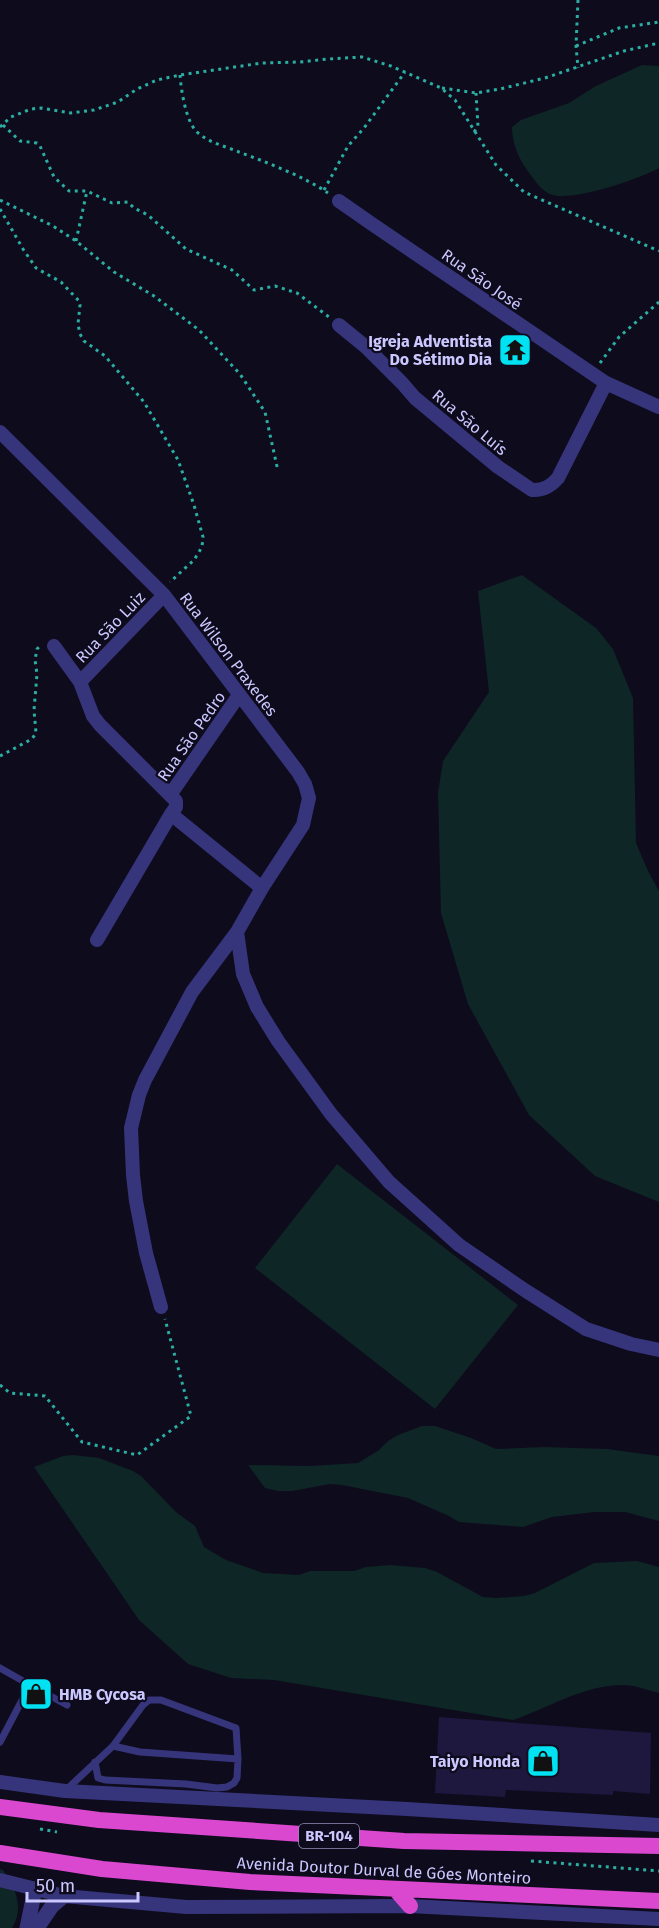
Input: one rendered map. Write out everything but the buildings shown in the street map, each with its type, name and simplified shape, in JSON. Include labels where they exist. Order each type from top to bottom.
[{"type":"highway","name":"Avenida Doutor Durval de Góes Monteiro","points":[[0,1807],[99,1820],[404,1841],[659,1846]]},
{"type":"highway","name":"Avenida Doutor Durval de Góes Monteiro","points":[[0,1853],[102,1869],[250,1882],[659,1901]]},
{"type":"highway","points":[[396,1890],[410,1906]]},
{"type":"street","name":"Rua São José","points":[[339,201],[592,374],[606,383],[659,407]]},
{"type":"street","name":"Rua São Luís","points":[[339,326],[366,347],[415,398],[498,467],[532,490],[547,488],[558,478],[606,383]]},
{"type":"street","name":"Rua Wilson Praxedes","points":[[0,432],[162,593],[298,772],[309,798],[303,825],[262,888],[237,932],[192,993],[145,1080],[134,1114],[131,1128],[136,1201],[146,1253],[161,1306]]},
{"type":"street","name":"Rua São Luiz","points":[[80,682],[162,593]]},
{"type":"street","points":[[54,646],[80,682],[93,716],[100,725],[177,804],[97,940]]},
{"type":"street","name":"Rua São Pedro","points":[[170,795],[239,695]]},
{"type":"street","points":[[171,814],[262,888]]},
{"type":"street","points":[[237,932],[243,974],[257,1007],[278,1041],[331,1114],[389,1182],[459,1245],[586,1329],[631,1344],[659,1350]]},
{"type":"street","points":[[0,1782],[65,1791],[395,1808],[659,1825]]},
{"type":"street","points":[[0,1880],[64,1896],[186,1907],[410,1906],[637,1923],[659,1919]]},
{"type":"street","points":[[27,1928],[35,1889]]},
{"type":"street","points":[[37,1928],[52,1906],[64,1896]]},
{"type":"lane","points":[[0,1668],[67,1705]]},
{"type":"lane","points":[[0,1742],[30,1685]]},
{"type":"lane","points":[[65,1791],[95,1762],[113,1746],[149,1700],[155,1699],[233,1726],[237,1732],[237,1778],[227,1787],[101,1780],[97,1775],[95,1762]]},
{"type":"lane","points":[[113,1746],[140,1752],[238,1759]]},
{"type":"path","points":[[578,0],[576,46],[578,68]]},
{"type":"path","points":[[576,46],[619,28],[659,22]]},
{"type":"path","points":[[339,326],[297,293],[275,286],[254,290],[232,270],[186,249],[148,215],[128,202],[112,203],[87,191],[69,191],[61,186],[51,173],[37,143],[20,141],[1,126],[11,117],[31,109],[41,108],[71,113],[94,110],[118,102],[137,89],[157,80],[262,63],[300,63],[362,57],[441,88],[476,93],[545,78],[624,51],[659,43]]},
{"type":"path","points":[[324,190],[348,146],[405,72]]},
{"type":"path","points":[[180,75],[181,88],[191,124],[197,132],[212,142],[271,164],[324,190],[339,201]]},
{"type":"path","points":[[441,88],[455,100],[496,165],[524,192],[659,251]]},
{"type":"path","points":[[474,132],[478,126],[476,93]]},
{"type":"path","points":[[76,241],[87,191]]},
{"type":"path","points":[[0,200],[38,217],[76,241],[114,272],[154,296],[200,330],[240,374],[265,412],[278,471]]},
{"type":"path","points":[[0,209],[22,249],[36,268],[61,282],[79,301],[78,324],[84,341],[105,356],[144,402],[177,460],[200,525],[203,537],[202,547],[194,560],[162,593]]},
{"type":"path","points":[[592,374],[619,337],[659,302]]},
{"type":"path","points":[[0,756],[32,739],[36,734],[34,710],[38,674],[35,660],[37,649],[49,642],[54,646]]},
{"type":"path","points":[[0,1385],[10,1393],[45,1396],[82,1442],[138,1455],[191,1416],[161,1306]]},
{"type":"green space","points":[[642,65],[659,66],[659,168],[622,183],[576,195],[553,195],[541,188],[521,160],[514,144],[512,127],[521,120],[569,103],[596,86]]},
{"type":"green space","points":[[522,575],[596,628],[613,649],[633,698],[636,843],[659,891],[659,1202],[595,1176],[529,1115],[468,1004],[441,913],[438,793],[443,761],[489,692],[478,591]]},
{"type":"green space","points":[[337,1164],[518,1305],[435,1409],[255,1268]]},
{"type":"green space","points":[[422,1426],[435,1426],[496,1449],[544,1447],[607,1449],[659,1456],[659,1521],[625,1512],[594,1512],[552,1517],[523,1527],[459,1522],[408,1498],[342,1485],[330,1484],[292,1491],[265,1488],[248,1465],[310,1466],[358,1463],[398,1435]]},
{"type":"green space","points":[[63,1456],[99,1458],[133,1471],[141,1476],[176,1512],[195,1526],[204,1547],[226,1560],[263,1573],[299,1575],[310,1571],[354,1571],[366,1567],[390,1565],[425,1568],[483,1597],[497,1598],[535,1593],[594,1563],[637,1561],[659,1567],[659,1693],[632,1686],[608,1686],[580,1693],[513,1720],[274,1680],[231,1678],[188,1664],[139,1620],[34,1467]]},
{"type":"green space","points":[[0,1869],[3,1870],[17,1898],[18,1913],[12,1928],[0,1928]]},
{"type":"place","name":"Igreja Adventista Do Sétimo Dia","points":[[515,350]]},
{"type":"place","name":"HMB Cycosa","points":[[36,1694]]},
{"type":"place","name":"Taiyo Honda","points":[[543,1761]]}]
